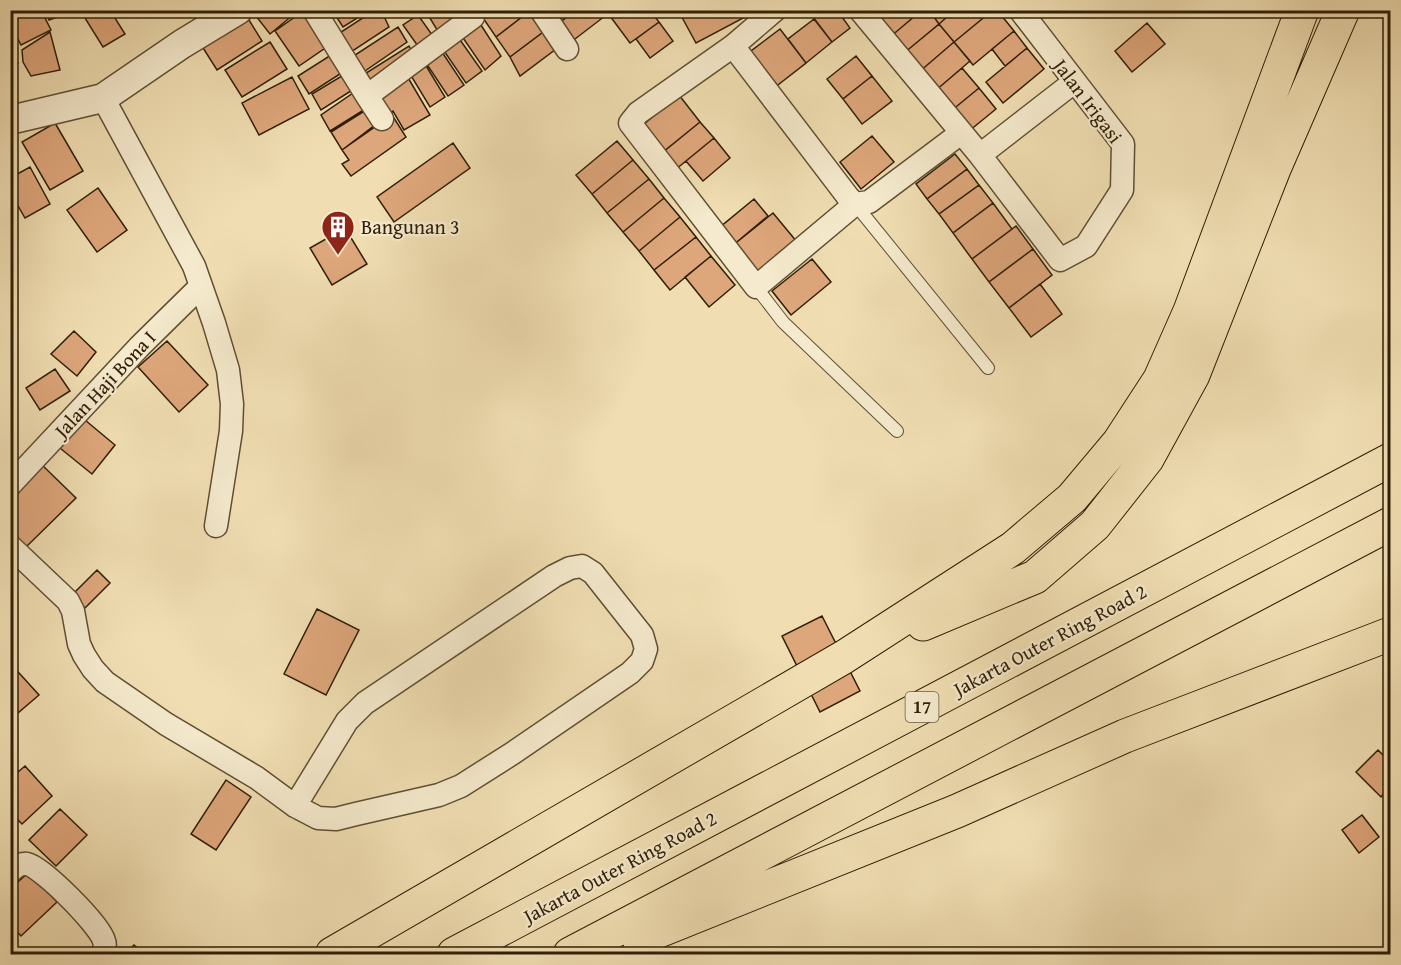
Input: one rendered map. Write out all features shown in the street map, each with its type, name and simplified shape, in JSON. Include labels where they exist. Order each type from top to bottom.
[{"type":"highway","points":[[332,954],[844,657],[1013,548],[1072,498],[1119,442],[1160,379],[1190,312],[1302,10]]},
{"type":"highway","points":[[844,657],[1035,577],[1095,525],[1147,459],[1193,375],[1274,169],[1343,10]]},
{"type":"highway","name":"Jakarta Outer Ring Road 2","points":[[454,954],[1390,460]]},
{"type":"highway","points":[[570,954],[1390,524]]},
{"type":"highway","points":[[601,954],[957,812],[1125,736],[1390,634]]},
{"type":"highway","points":[[1282,676],[1390,655]]},
{"type":"street","points":[[10,120],[103,98],[182,44],[238,10]]},
{"type":"street","points":[[314,10],[382,119]]},
{"type":"street","points":[[541,10],[567,49]]},
{"type":"street","points":[[775,10],[733,46],[645,109],[630,123],[756,287],[855,204],[869,202],[960,133]]},
{"type":"street","points":[[860,10],[980,155],[1074,82]]},
{"type":"street","name":"Jalan Irigasi","points":[[980,155],[1060,260],[1086,246],[1122,190],[1123,144],[1020,10]]},
{"type":"street","points":[[367,96],[473,17]]},
{"type":"street","points":[[733,46],[848,198],[855,204]]},
{"type":"street","points":[[103,98],[194,266],[228,370],[232,404],[231,431],[216,526]]},
{"type":"street","name":"Jalan Haji Bona I","points":[[10,485],[140,346],[201,286]]},
{"type":"street","points":[[10,546],[68,601],[73,611],[79,644],[93,669],[105,682],[166,724],[257,778],[295,806],[318,818],[336,819],[439,795],[461,786],[630,673],[642,661],[646,650],[642,635],[593,573],[582,566],[570,568],[554,576],[365,703],[342,728],[295,806]]},
{"type":"street","points":[[10,872],[15,867],[25,864],[43,873],[96,927],[105,941],[102,954]]},
{"type":"lane","points":[[855,204],[988,368]]},
{"type":"lane","points":[[756,287],[783,322],[897,431]]},
{"type":"building","points":[[10,10],[41,10],[51,30],[21,45],[10,23]]},
{"type":"building","points":[[45,10],[75,10],[75,11],[49,20]]},
{"type":"building","points":[[80,10],[110,10],[125,34],[103,47]]},
{"type":"building","points":[[253,10],[299,10],[270,34]]},
{"type":"building","points":[[305,10],[331,44],[299,66],[275,31]]},
{"type":"building","points":[[332,10],[370,10],[343,27]]},
{"type":"building","points":[[375,10],[381,10],[389,27],[351,52],[341,32]]},
{"type":"building","points":[[425,10],[453,10],[458,20],[439,33]]},
{"type":"building","points":[[494,10],[531,10],[496,37],[483,18]]},
{"type":"building","points":[[531,10],[550,27],[510,57],[496,37]]},
{"type":"building","points":[[547,10],[576,10],[558,24]]},
{"type":"building","points":[[576,10],[600,10],[605,16],[571,42],[558,24]]},
{"type":"building","points":[[617,10],[650,10],[659,22],[630,43],[610,16]]},
{"type":"building","points":[[678,10],[744,10],[747,16],[696,43]]},
{"type":"building","points":[[813,10],[837,10],[850,28],[832,42],[810,13]]},
{"type":"building","points":[[882,10],[922,10],[890,37],[874,17]]},
{"type":"building","points":[[922,10],[929,10],[939,24],[904,53],[890,37]]},
{"type":"building","points":[[929,10],[955,10],[939,24]]},
{"type":"building","points":[[955,10],[993,10],[954,42],[939,24]]},
{"type":"building","points":[[993,10],[997,10],[1014,31],[973,65],[954,42]]},
{"type":"building","points":[[244,12],[262,41],[217,70],[198,40]]},
{"type":"building","points":[[418,15],[435,39],[420,49],[403,25]]},
{"type":"building","points":[[814,19],[832,42],[806,63],[788,39]]},
{"type":"building","points":[[479,22],[501,56],[485,70],[461,35]]},
{"type":"building","points":[[659,22],[673,41],[650,58],[636,39]]},
{"type":"building","points":[[1147,23],[1165,44],[1132,72],[1115,51]]},
{"type":"building","points":[[939,24],[954,42],[919,72],[904,53]]},
{"type":"building","points":[[398,27],[407,42],[362,73],[352,57]]},
{"type":"building","points":[[550,27],[560,46],[520,76],[510,57]]},
{"type":"building","points":[[780,29],[806,63],[774,88],[747,54]]},
{"type":"building","points":[[1014,31],[1027,48],[1005,66],[992,49]]},
{"type":"building","points":[[50,32],[60,70],[31,76],[23,62],[22,50]]},
{"type":"building","points":[[458,37],[482,71],[466,83],[442,48]]},
{"type":"building","points":[[270,42],[287,69],[242,97],[225,70]]},
{"type":"building","points":[[954,42],[970,61],[935,91],[919,72]]},
{"type":"building","points":[[409,46],[415,57],[370,88],[363,75]]},
{"type":"building","points":[[1027,48],[1044,69],[1003,103],[986,82]]},
{"type":"building","points":[[10,50],[18,63],[10,68]]},
{"type":"building","points":[[442,52],[464,85],[448,96],[426,63]]},
{"type":"building","points":[[331,55],[343,72],[309,94],[298,76]]},
{"type":"building","points":[[856,56],[872,76],[843,99],[827,79]]},
{"type":"building","points":[[425,64],[445,97],[430,107],[410,74]]},
{"type":"building","points":[[962,68],[979,88],[951,111],[935,91]]},
{"type":"building","points":[[345,74],[354,89],[321,110],[312,94]]},
{"type":"building","points":[[407,76],[430,115],[404,130],[393,111],[386,116],[374,96]]},
{"type":"building","points":[[872,76],[892,101],[862,124],[843,99]]},
{"type":"building","points":[[292,77],[309,109],[259,135],[242,103]]},
{"type":"building","points":[[979,88],[996,109],[969,131],[951,111]]},
{"type":"building","points":[[356,91],[367,108],[330,131],[321,115]]},
{"type":"building","points":[[679,95],[700,122],[658,156],[637,130]]},
{"type":"building","points":[[366,110],[375,125],[342,150],[331,132]]},
{"type":"building","points":[[392,115],[406,137],[351,176],[342,164],[349,160],[342,150]]},
{"type":"building","points":[[700,122],[714,138],[675,170],[662,153]]},
{"type":"building","points":[[55,123],[83,171],[50,190],[22,142]]},
{"type":"building","points":[[872,136],[894,162],[861,189],[840,162]]},
{"type":"building","points":[[714,138],[730,158],[703,181],[686,161]]},
{"type":"building","points":[[617,141],[633,160],[592,194],[576,175]]},
{"type":"building","points":[[453,143],[470,168],[394,222],[377,197]]},
{"type":"building","points":[[955,154],[967,169],[927,199],[916,184]]},
{"type":"building","points":[[633,160],[649,179],[607,213],[592,194]]},
{"type":"building","points":[[30,167],[50,204],[25,218],[10,192],[10,178]]},
{"type":"building","points":[[967,169],[979,185],[939,214],[927,199]]},
{"type":"building","points":[[649,179],[664,198],[623,232],[607,213]]},
{"type":"building","points":[[979,185],[993,203],[953,233],[939,214]]},
{"type":"building","points":[[98,188],[127,230],[97,252],[67,210]]},
{"type":"building","points":[[664,198],[680,217],[639,251],[623,232]]},
{"type":"building","points":[[754,199],[768,216],[732,246],[719,228]]},
{"type":"building","points":[[993,203],[1012,229],[972,259],[953,233]]},
{"type":"building","points":[[773,213],[797,242],[757,275],[732,246]]},
{"type":"building","points":[[680,217],[696,237],[654,270],[639,251]]},
{"type":"building","points":[[1016,226],[1033,249],[989,282],[972,259]]},
{"type":"building","name":"Bangunan 3","points":[[345,228],[367,264],[332,285],[310,248]]},
{"type":"building","points":[[696,237],[711,256],[670,290],[654,270]]},
{"type":"building","points":[[1033,249],[1052,275],[1009,308],[989,282]]},
{"type":"building","points":[[711,256],[735,285],[709,307],[685,277]]},
{"type":"building","points":[[812,259],[831,282],[791,315],[772,291]]},
{"type":"building","points":[[1040,284],[1062,314],[1031,337],[1009,308]]},
{"type":"building","points":[[74,331],[96,352],[77,376],[51,354]]},
{"type":"building","points":[[167,341],[208,385],[179,412],[138,367]]},
{"type":"building","points":[[55,369],[70,391],[40,410],[26,388]]},
{"type":"building","points":[[79,415],[115,445],[92,474],[55,444]]},
{"type":"building","points":[[40,463],[76,498],[26,547],[10,532],[10,494]]},
{"type":"building","points":[[97,570],[110,583],[85,608],[72,595]]},
{"type":"building","points":[[317,609],[359,630],[326,695],[284,674]]},
{"type":"building","points":[[822,616],[860,691],[820,712],[782,636]]},
{"type":"building","points":[[10,663],[39,695],[12,718],[10,717]]},
{"type":"building","points":[[1378,750],[1390,762],[1390,787],[1381,797],[1356,772]]},
{"type":"building","points":[[25,766],[52,796],[22,824],[10,812],[10,779]]},
{"type":"building","points":[[226,780],[251,797],[216,850],[191,834]]},
{"type":"building","points":[[60,809],[87,835],[56,866],[29,840]]},
{"type":"building","points":[[1362,815],[1379,837],[1359,853],[1342,830]]},
{"type":"building","points":[[29,872],[57,902],[21,936],[10,924],[10,889]]},
{"type":"building","points":[[134,945],[145,954],[125,954]]},
{"type":"place","name":"Bangunan 3","points":[[338,256]]}]
